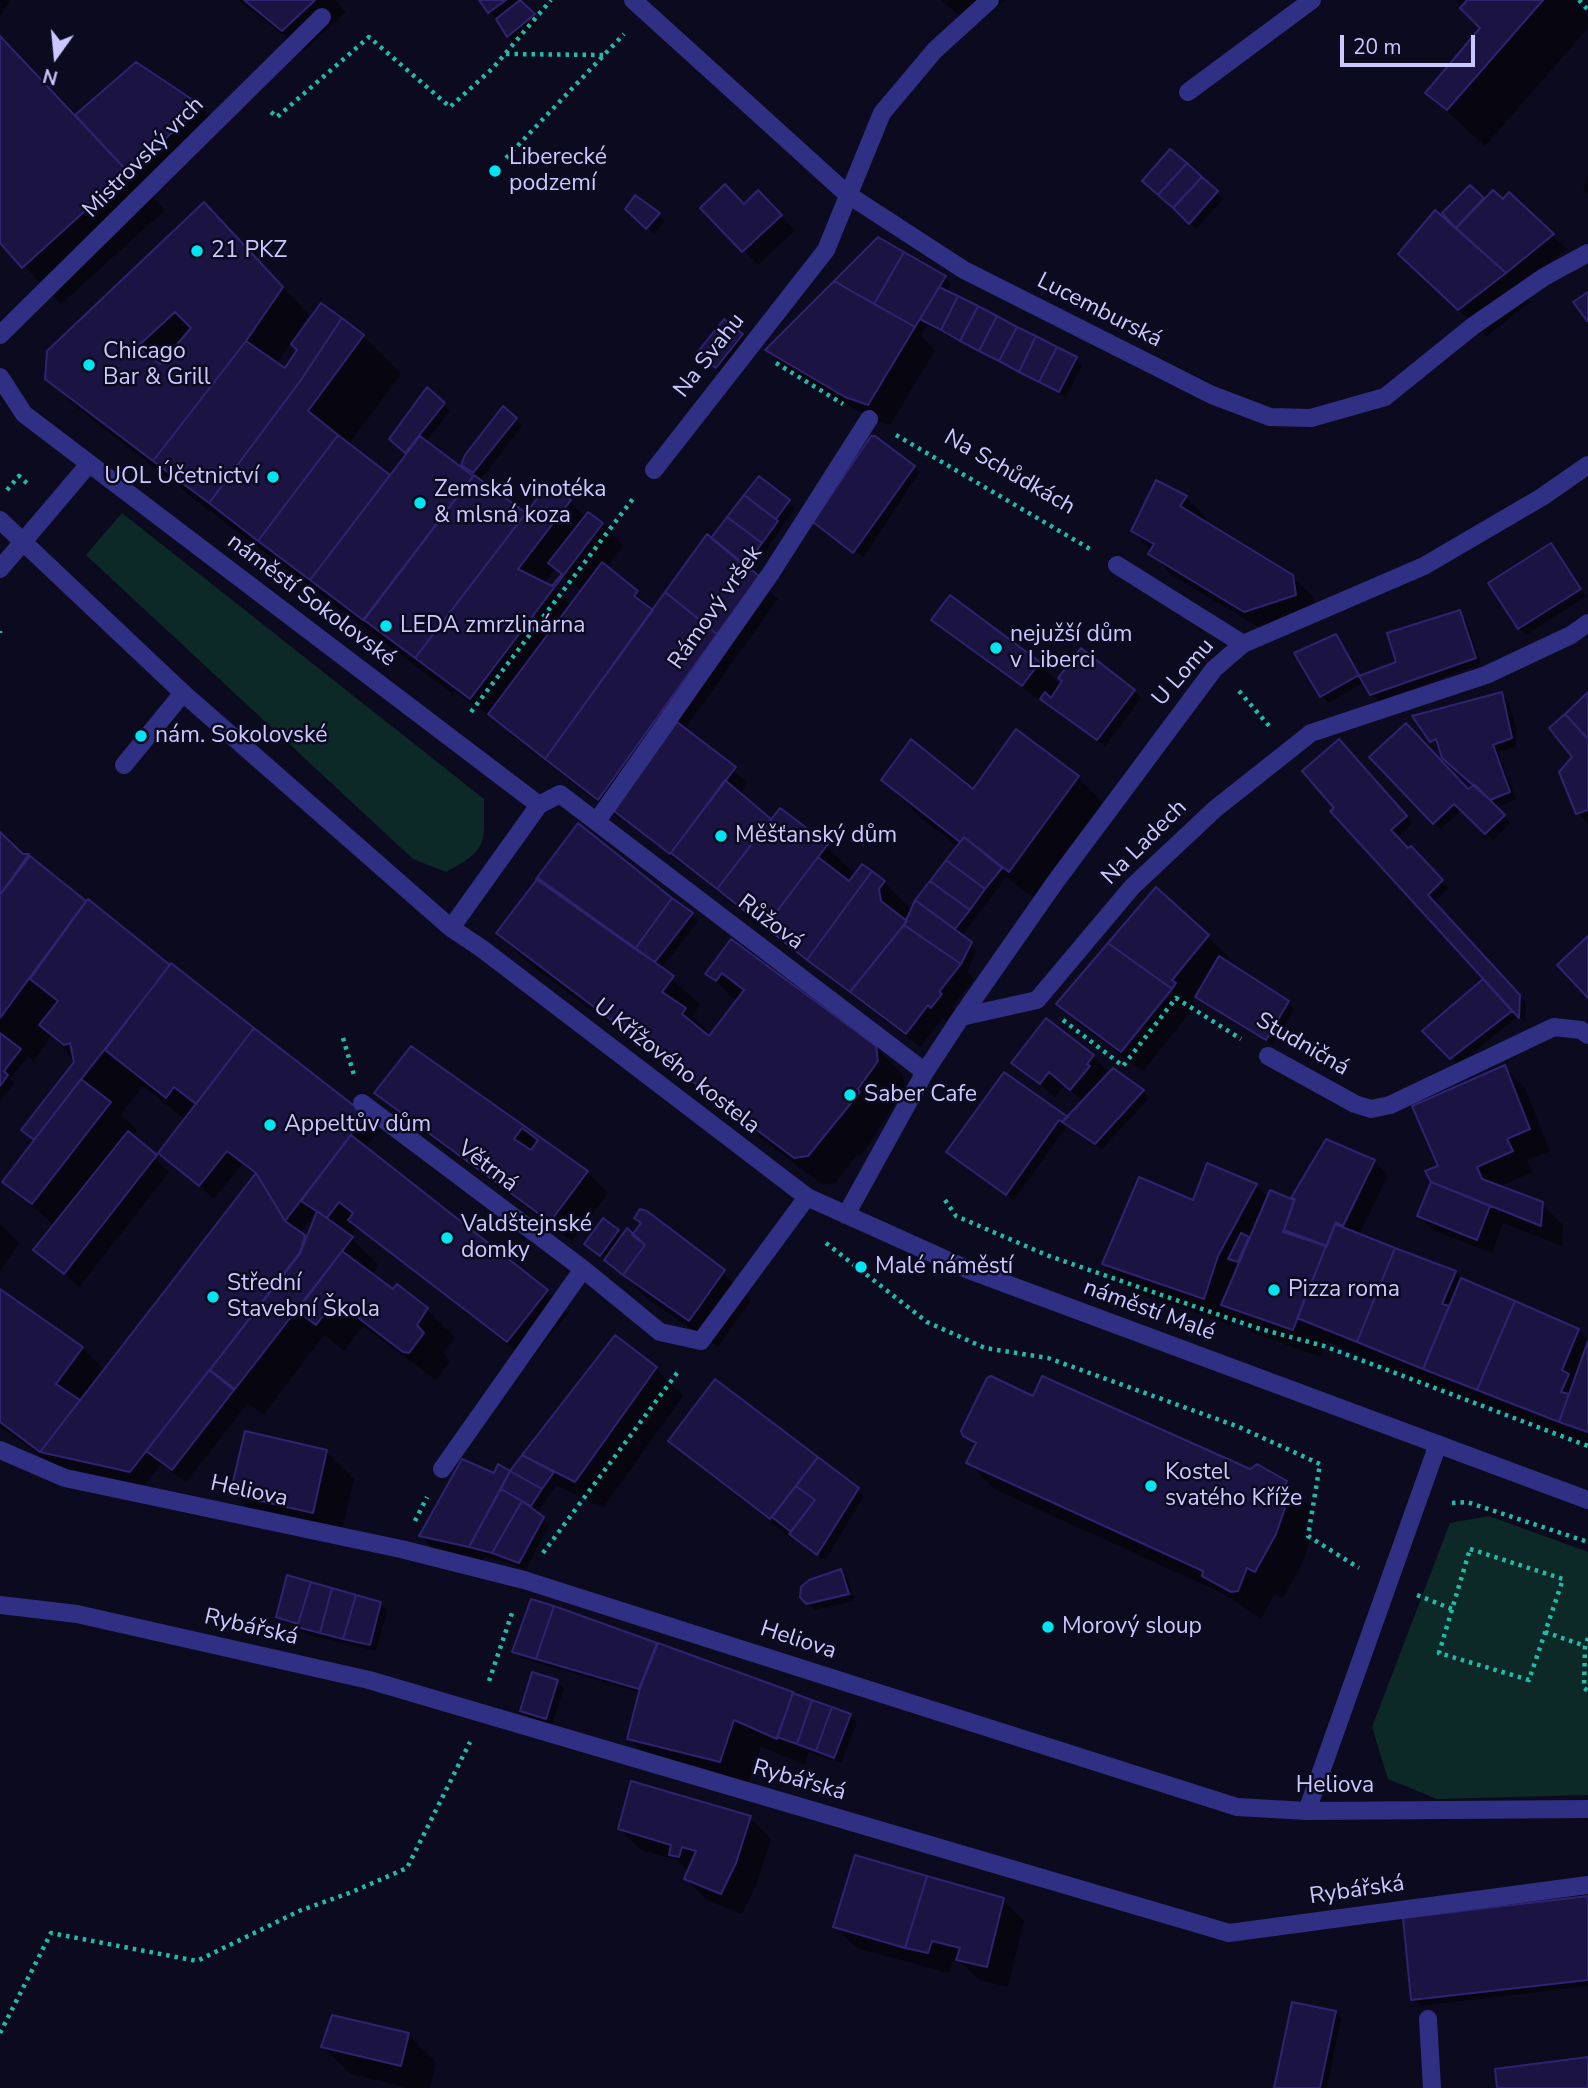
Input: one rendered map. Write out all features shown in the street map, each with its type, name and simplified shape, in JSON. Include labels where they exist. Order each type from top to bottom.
[{"type":"street","name":"Na Svahu","points":[[654,470],[748,346],[826,250],[838,227],[847,194],[882,113],[935,50],[990,0]]},
{"type":"street","points":[[1188,92],[1312,0]]},
{"type":"street","name":"Lucemburská","points":[[638,6],[847,194],[964,270],[1212,395],[1270,417],[1311,418],[1385,397],[1473,326],[1544,277],[1588,253]]},
{"type":"street","name":"Mistrovský vrch","points":[[0,335],[322,17]]},
{"type":"street","points":[[0,377],[24,414],[89,464],[0,569]]},
{"type":"street","name":"Rámový vršek","points":[[591,817],[771,573],[869,419]]},
{"type":"street","name":"náměstí Sokolovské","points":[[89,464],[539,805]]},
{"type":"street","name":"U Lomu","points":[[961,1017],[1169,726],[1214,669],[1243,644],[1424,566],[1542,497],[1588,465]]},
{"type":"street","points":[[0,520],[183,693],[451,928],[539,805],[560,794],[591,817]]},
{"type":"street","points":[[1117,565],[1243,644]]},
{"type":"street","name":"Na Ladech","points":[[1037,1000],[1132,887],[1215,808],[1311,733],[1486,675],[1571,635],[1588,623]]},
{"type":"street","points":[[124,765],[183,693]]},
{"type":"street","name":"Růžová","points":[[591,817],[925,1072]]},
{"type":"street","name":"U Křížového kostela","points":[[451,928],[481,948],[807,1197],[846,1215]]},
{"type":"street","points":[[846,1215],[925,1072],[961,1017],[1037,1000]]},
{"type":"street","name":"Studničná","points":[[1268,1056],[1355,1104],[1371,1109],[1390,1105],[1554,1027],[1581,1030],[1588,1035]]},
{"type":"street","name":"Větrná","points":[[362,1103],[583,1269],[660,1332],[701,1341]]},
{"type":"street","points":[[701,1341],[807,1197]]},
{"type":"street","name":"náměstí Malé","points":[[846,1215],[969,1270],[1588,1500]]},
{"type":"street","points":[[442,1469],[583,1269]]},
{"type":"street","points":[[1307,1811],[1438,1444]]},
{"type":"street","name":"Heliova","points":[[0,1450],[65,1478],[401,1549],[524,1580],[1237,1807],[1307,1811],[1588,1809]]},
{"type":"street","name":"Rybářská","points":[[0,1605],[77,1614],[369,1680],[1229,1933],[1588,1885]]},
{"type":"street","points":[[1428,2019],[1432,2088]]},
{"type":"path","points":[[277,117],[369,37],[450,107],[505,54],[551,0]]},
{"type":"path","points":[[1579,0],[1588,10]]},
{"type":"path","points":[[506,159],[604,55],[638,6]]},
{"type":"path","points":[[505,54],[604,55]]},
{"type":"path","name":"Na Schůdkách","points":[[748,346],[1117,565]]},
{"type":"path","points":[[450,737],[654,470]]},
{"type":"path","points":[[7,490],[19,477],[34,489]]},
{"type":"path","points":[[1236,688],[1290,751]]},
{"type":"path","name":"Studničná","points":[[1037,1000],[1123,1066],[1176,998],[1268,1056]]},
{"type":"path","points":[[945,1200],[956,1216],[1049,1256],[1257,1328],[1324,1346],[1588,1446]]},
{"type":"path","points":[[820,1239],[927,1322],[985,1348],[1048,1358],[1239,1427],[1320,1464],[1308,1536],[1386,1585]]},
{"type":"path","points":[[0,2033],[51,1933],[197,1961],[299,1911],[407,1868],[482,1713],[524,1580],[701,1341]]},
{"type":"path","points":[[401,1549],[442,1469]]},
{"type":"path","points":[[1446,1510],[1451,1503],[1467,1502],[1588,1542]]},
{"type":"path","points":[[1470,1549],[1563,1579],[1529,1680],[1439,1653],[1452,1609],[1470,1549]]},
{"type":"path","points":[[1419,1581],[1414,1594],[1452,1609]]},
{"type":"path","points":[[1545,1632],[1585,1646]]},
{"type":"path","points":[[1588,1638],[1585,1646],[1584,1688],[1588,1691]]},
{"type":"green space","points":[[122,513],[484,799],[483,836],[477,851],[446,872],[413,859],[86,555]]},
{"type":"green space","points":[[1489,1516],[1588,1552],[1588,1795],[1437,1799],[1388,1779],[1372,1727],[1450,1523]]},
{"type":"building","points":[[244,0],[315,0],[282,31]]},
{"type":"building","points":[[479,0],[506,0],[488,13]]},
{"type":"building","points":[[520,0],[535,14],[507,37],[496,19]]},
{"type":"building","points":[[1467,0],[1543,0],[1447,110],[1425,93],[1480,28],[1460,8]]},
{"type":"building","points":[[0,36],[128,172],[22,268],[0,243]]},
{"type":"building","points":[[136,62],[202,106],[128,172],[75,115]]},
{"type":"building","points":[[1170,149],[1187,163],[1158,195],[1142,181]]},
{"type":"building","points":[[1187,163],[1202,177],[1173,208],[1158,195]]},
{"type":"building","points":[[1202,177],[1218,191],[1189,224],[1173,208]]},
{"type":"building","points":[[725,184],[744,204],[758,190],[782,215],[742,252],[700,208]]},
{"type":"building","points":[[1470,185],[1484,198],[1456,228],[1442,213]]},
{"type":"building","points":[[1493,190],[1503,199],[1509,192],[1554,234],[1506,273],[1456,228]]},
{"type":"building","points":[[635,195],[660,213],[646,229],[625,209]]},
{"type":"building","points":[[204,202],[283,287],[246,341],[153,461],[45,379],[47,351]],"holes":[[[175,312],[191,328],[160,364],[137,347]]]},
{"type":"building","points":[[1435,210],[1506,273],[1458,310],[1398,254]]},
{"type":"building","points":[[878,237],[904,252],[874,304],[834,281]]},
{"type":"building","points":[[904,252],[946,276],[915,327],[874,304]]},
{"type":"building","points":[[834,281],[915,327],[868,405],[845,397],[765,350]]},
{"type":"building","points":[[939,287],[958,296],[941,330],[920,319]]},
{"type":"building","points":[[1588,292],[1588,320],[1587,321],[1573,302]]},
{"type":"building","points":[[958,296],[978,306],[960,341],[941,330]]},
{"type":"building","points":[[321,303],[342,318],[301,380],[209,503],[153,461],[246,341],[285,368],[297,350],[291,344]]},
{"type":"building","points":[[978,306],[997,316],[979,351],[960,341]]},
{"type":"building","points":[[997,316],[1017,327],[999,361],[979,351]]},
{"type":"building","points":[[342,318],[364,335],[308,411],[338,435],[258,541],[209,503],[301,380]]},
{"type":"building","points":[[724,319],[743,334],[716,368],[696,354]]},
{"type":"building","points":[[1017,327],[1036,336],[1019,372],[999,361]]},
{"type":"building","points":[[1036,336],[1057,347],[1039,382],[1019,372]]},
{"type":"building","points":[[1057,347],[1077,357],[1059,392],[1039,382]]},
{"type":"building","points":[[427,387],[445,403],[405,453],[389,439]]},
{"type":"building","points":[[503,406],[517,418],[473,473],[461,465],[465,455]]},
{"type":"building","points":[[338,435],[390,475],[310,580],[258,541]]},
{"type":"building","points":[[420,436],[473,476],[363,620],[310,580]]},
{"type":"building","points":[[871,436],[875,436],[915,466],[853,553],[813,522]]},
{"type":"building","points":[[474,475],[526,513],[415,658],[364,620]]},
{"type":"building","points":[[759,476],[790,500],[776,519],[744,495]]},
{"type":"building","points":[[1156,480],[1187,496],[1180,506],[1293,575],[1296,595],[1244,612],[1148,554],[1154,544],[1131,531]]},
{"type":"building","points":[[548,484],[571,500],[518,569],[552,586],[562,574],[548,563],[588,512],[603,523],[470,699],[415,658]]},
{"type":"building","points":[[744,495],[778,521],[762,543],[727,517]]},
{"type":"building","points":[[727,517],[762,543],[745,566],[711,538]]},
{"type":"building","points":[[707,534],[759,576],[717,634],[665,592]]},
{"type":"building","points":[[1551,543],[1581,589],[1518,629],[1488,583]]},
{"type":"building","points":[[602,562],[638,591],[634,596],[653,610],[545,759],[488,714]]},
{"type":"building","points":[[665,592],[717,634],[598,800],[545,759]]},
{"type":"building","name":"nejužší dům v Liberci","points":[[950,595],[1040,662],[1022,686],[931,620]]},
{"type":"building","points":[[1460,610],[1476,658],[1370,695],[1359,676],[1396,662],[1387,633]]},
{"type":"building","points":[[1336,634],[1359,675],[1320,697],[1294,653]]},
{"type":"building","points":[[1081,648],[1135,690],[1097,740],[1040,699],[1045,692],[1051,698],[1062,681],[1058,678]]},
{"type":"building","points":[[1502,692],[1512,738],[1493,745],[1510,792],[1490,800],[1442,758],[1436,739],[1430,742],[1412,716]]},
{"type":"building","points":[[1588,692],[1588,739],[1565,714]]},
{"type":"building","points":[[1565,714],[1588,739],[1588,810],[1576,814],[1559,772],[1572,757],[1549,728]]},
{"type":"building","points":[[677,722],[736,767],[670,854],[614,811]]},
{"type":"building","points":[[1406,723],[1468,789],[1475,785],[1505,815],[1485,834],[1454,804],[1433,824],[1369,757]]},
{"type":"building","points":[[1016,729],[1079,776],[1009,872],[964,837],[960,842],[881,780],[911,739],[973,789]]},
{"type":"building","points":[[1339,739],[1407,816],[1391,830],[1408,848],[1411,846],[1443,880],[1428,895],[1520,995],[1519,1018],[1330,811],[1334,808],[1302,771]]},
{"type":"building","name":"Měšťanský dům","points":[[725,780],[771,819],[717,889],[671,853]]},
{"type":"building","points":[[780,808],[828,844],[765,927],[717,889]]},
{"type":"building","points":[[578,823],[672,898],[635,949],[536,879]]},
{"type":"building","points":[[0,832],[23,854],[29,854],[0,895]]},
{"type":"building","points":[[964,837],[1002,868],[985,889],[946,860]]},
{"type":"building","points":[[30,856],[86,901],[0,1018],[0,895]]},
{"type":"building","points":[[818,857],[849,881],[862,864],[872,871],[807,960],[765,927]]},
{"type":"building","points":[[946,860],[985,889],[970,910],[930,881]]},
{"type":"building","points":[[872,871],[885,881],[879,889],[881,901],[907,921],[850,992],[807,960]]},
{"type":"building","points":[[538,878],[674,976],[662,992],[686,1008],[682,1014],[709,1036],[744,990],[722,973],[716,981],[705,974],[731,939],[876,1046],[878,1061],[858,1089],[860,1092],[808,1156],[794,1158],[496,933]]},
{"type":"building","points":[[930,881],[970,910],[955,929],[915,900]]},
{"type":"building","points":[[1156,887],[1209,935],[1172,980],[1176,983],[1172,989],[1108,943]]},
{"type":"building","points":[[672,898],[693,913],[655,962],[635,949]]},
{"type":"building","points":[[88,899],[170,965],[34,1140],[21,1130],[74,1062],[70,1043],[64,1045],[39,1025],[58,1001],[30,979]]},
{"type":"building","points":[[915,900],[972,942],[961,964],[904,925]]},
{"type":"building","points":[[904,925],[961,964],[939,992],[942,994],[931,1008],[928,1005],[906,1034],[850,992]]},
{"type":"building","points":[[1588,936],[1588,998],[1557,965]]},
{"type":"building","points":[[1108,943],[1172,989],[1121,1052],[1056,1004]]},
{"type":"building","points":[[1219,956],[1289,1001],[1266,1040],[1195,997]]},
{"type":"building","points":[[171,963],[254,1028],[196,1104],[174,1087],[166,1098],[105,1050]]},
{"type":"building","points":[[1483,979],[1512,1011],[1450,1059],[1422,1031]]},
{"type":"building","points":[[1046,1018],[1094,1055],[1087,1064],[1090,1066],[1070,1090],[1049,1072],[1040,1084],[1011,1063]]},
{"type":"building","name":"Appeltův dům","points":[[254,1028],[366,1115],[285,1221],[256,1173],[227,1151],[199,1186],[158,1153]]},
{"type":"building","points":[[0,1033],[21,1049],[4,1071],[8,1075],[0,1086]]},
{"type":"building","points":[[411,1046],[588,1171],[550,1222],[374,1093]],"holes":[[[522,1128],[538,1140],[531,1150],[514,1139]]]},
{"type":"building","points":[[1505,1065],[1530,1129],[1507,1139],[1513,1151],[1477,1167],[1482,1179],[1543,1202],[1541,1226],[1431,1182],[1425,1171],[1438,1166],[1412,1106]]},
{"type":"building","points":[[1113,1068],[1144,1090],[1095,1144],[1062,1122]]},
{"type":"building","points":[[1004,1072],[1068,1117],[1062,1122],[1059,1120],[1006,1195],[946,1152]]},
{"type":"building","points":[[81,1079],[111,1102],[32,1204],[2,1182]]},
{"type":"building","points":[[128,1131],[157,1155],[64,1274],[33,1250]]},
{"type":"building","points":[[351,1135],[548,1290],[507,1342],[348,1220],[353,1213],[339,1202],[327,1218],[301,1201]]},
{"type":"building","points":[[1326,1139],[1375,1160],[1343,1226],[1336,1222],[1327,1246],[1284,1230],[1295,1199],[1291,1198]]},
{"type":"building","points":[[1207,1163],[1257,1184],[1218,1256],[1204,1299],[1102,1264],[1139,1177],[1193,1200]]},
{"type":"building","name":"Střední Stavební Škola","points":[[256,1173],[285,1221],[305,1235],[300,1252],[232,1341],[130,1472],[40,1452]]},
{"type":"building","points":[[1431,1182],[1490,1206],[1477,1240],[1417,1216]]},
{"type":"building","points":[[1270,1190],[1294,1200],[1283,1232],[1326,1246],[1293,1330],[1221,1305]]},
{"type":"building","points":[[640,1209],[647,1211],[725,1270],[689,1321],[623,1275],[645,1245],[632,1235],[641,1223],[634,1218]]},
{"type":"building","points":[[317,1211],[353,1237],[235,1389],[210,1370],[300,1254]]},
{"type":"building","points":[[603,1218],[619,1230],[600,1256],[584,1244]]},
{"type":"building","points":[[1335,1224],[1395,1248],[1357,1342],[1297,1318]]},
{"type":"building","points":[[627,1228],[645,1245],[623,1275],[604,1260]]},
{"type":"building","points":[[1241,1233],[1249,1237],[1238,1262],[1228,1259]]},
{"type":"building","points":[[1395,1248],[1456,1271],[1442,1304],[1449,1306],[1423,1369],[1357,1342]]},
{"type":"building","points":[[342,1251],[393,1289],[397,1284],[428,1308],[417,1325],[424,1333],[409,1353],[403,1352],[335,1300],[316,1325],[297,1311]]},
{"type":"building","points":[[1461,1278],[1515,1301],[1477,1390],[1423,1369]]},
{"type":"building","points":[[0,1289],[83,1347],[56,1384],[80,1400],[40,1452],[0,1422]]},
{"type":"building","points":[[1515,1301],[1579,1329],[1562,1370],[1569,1374],[1561,1392],[1569,1394],[1559,1422],[1477,1390]]},
{"type":"building","points":[[615,1335],[657,1367],[575,1482],[522,1455]]},
{"type":"building","points":[[1588,1341],[1588,1432],[1559,1422]]},
{"type":"building","points":[[209,1370],[234,1390],[172,1470],[146,1451]]},
{"type":"building","name":"Kostel svatého Kříže","points":[[991,1376],[1033,1396],[1042,1376],[1250,1469],[1257,1464],[1287,1481],[1276,1504],[1285,1508],[1276,1534],[1255,1572],[1247,1568],[1238,1591],[1231,1592],[1202,1576],[1203,1571],[966,1463],[976,1443],[963,1436],[961,1431],[987,1378]]},
{"type":"building","points":[[715,1379],[818,1457],[770,1519],[668,1441]]},
{"type":"building","points":[[245,1431],[327,1450],[313,1513],[230,1494]]},
{"type":"building","points":[[522,1455],[554,1472],[542,1489],[510,1471]]},
{"type":"building","points":[[818,1457],[859,1488],[817,1555],[789,1534],[815,1500],[796,1486]]},
{"type":"building","points":[[462,1459],[494,1473],[498,1464],[510,1471],[469,1547],[419,1536]]},
{"type":"building","points":[[510,1471],[542,1489],[531,1506],[501,1489]]},
{"type":"building","points":[[796,1486],[815,1500],[791,1532],[772,1517]]},
{"type":"building","points":[[501,1489],[522,1501],[492,1553],[469,1547]]},
{"type":"building","points":[[522,1501],[544,1517],[519,1563],[492,1553]]},
{"type":"building","points":[[841,1569],[849,1594],[806,1604],[800,1597],[801,1587],[809,1580]]},
{"type":"building","points":[[287,1575],[311,1582],[298,1624],[276,1617]]},
{"type":"building","points":[[311,1582],[332,1588],[320,1633],[297,1627]]},
{"type":"building","points":[[332,1588],[356,1595],[343,1639],[320,1633]]},
{"type":"building","points":[[356,1595],[381,1602],[370,1645],[343,1639]]},
{"type":"building","points":[[531,1599],[554,1606],[536,1659],[512,1652]]},
{"type":"building","points":[[554,1606],[657,1643],[639,1689],[536,1659]]},
{"type":"building","points":[[658,1643],[793,1692],[777,1739],[734,1720],[720,1762],[627,1739],[640,1688]]},
{"type":"building","points":[[532,1672],[558,1680],[546,1719],[520,1711]]},
{"type":"building","points":[[793,1693],[812,1700],[797,1744],[777,1737]]},
{"type":"building","points":[[812,1700],[832,1707],[816,1751],[797,1744]]},
{"type":"building","points":[[832,1707],[851,1714],[834,1758],[816,1751]]},
{"type":"building","points":[[631,1781],[751,1816],[736,1863],[721,1894],[684,1879],[696,1851],[682,1847],[679,1857],[669,1855],[671,1845],[618,1829]]},
{"type":"building","points":[[855,1855],[927,1876],[905,1948],[833,1927]]},
{"type":"building","points":[[927,1876],[1004,1898],[987,1967],[956,1960],[960,1948],[932,1941],[928,1953],[905,1948]]},
{"type":"building","points":[[1588,1896],[1588,1980],[1411,2000],[1403,1918]]},
{"type":"building","points":[[1292,2002],[1336,2011],[1320,2088],[1274,2088]]},
{"type":"building","points":[[332,2015],[409,2033],[401,2066],[321,2047]]},
{"type":"building","points":[[1588,2057],[1588,2088],[1497,2088],[1495,2069]]},
{"type":"place","name":"Liberecké podzemí","points":[[495,171]]},
{"type":"place","name":"21 PKZ","points":[[197,251]]},
{"type":"place","name":"Chicago Bar & Grill","points":[[89,365]]},
{"type":"place","name":"UOL Účetnictví","points":[[273,477]]},
{"type":"place","name":"Zemská vinotéka & mlsná koza","points":[[420,503]]},
{"type":"place","name":"LEDA zmrzlinárna","points":[[386,626]]},
{"type":"place","name":"nejužší dům v Liberci","points":[[996,648]]},
{"type":"place","name":"nám. Sokolovské","points":[[141,736]]},
{"type":"place","name":"Měšťanský dům","points":[[721,836]]},
{"type":"place","name":"Saber Cafe","points":[[850,1095]]},
{"type":"place","name":"Appeltův dům","points":[[270,1125]]},
{"type":"place","name":"Valdštejnské domky","points":[[447,1238]]},
{"type":"place","name":"Malé náměstí","points":[[861,1267]]},
{"type":"place","name":"Pizza roma","points":[[1274,1290]]},
{"type":"place","name":"Střední Stavební Škola","points":[[213,1297]]},
{"type":"place","name":"Kostel svatého Kříže","points":[[1151,1486]]},
{"type":"place","name":"Morový sloup","points":[[1048,1627]]}]
